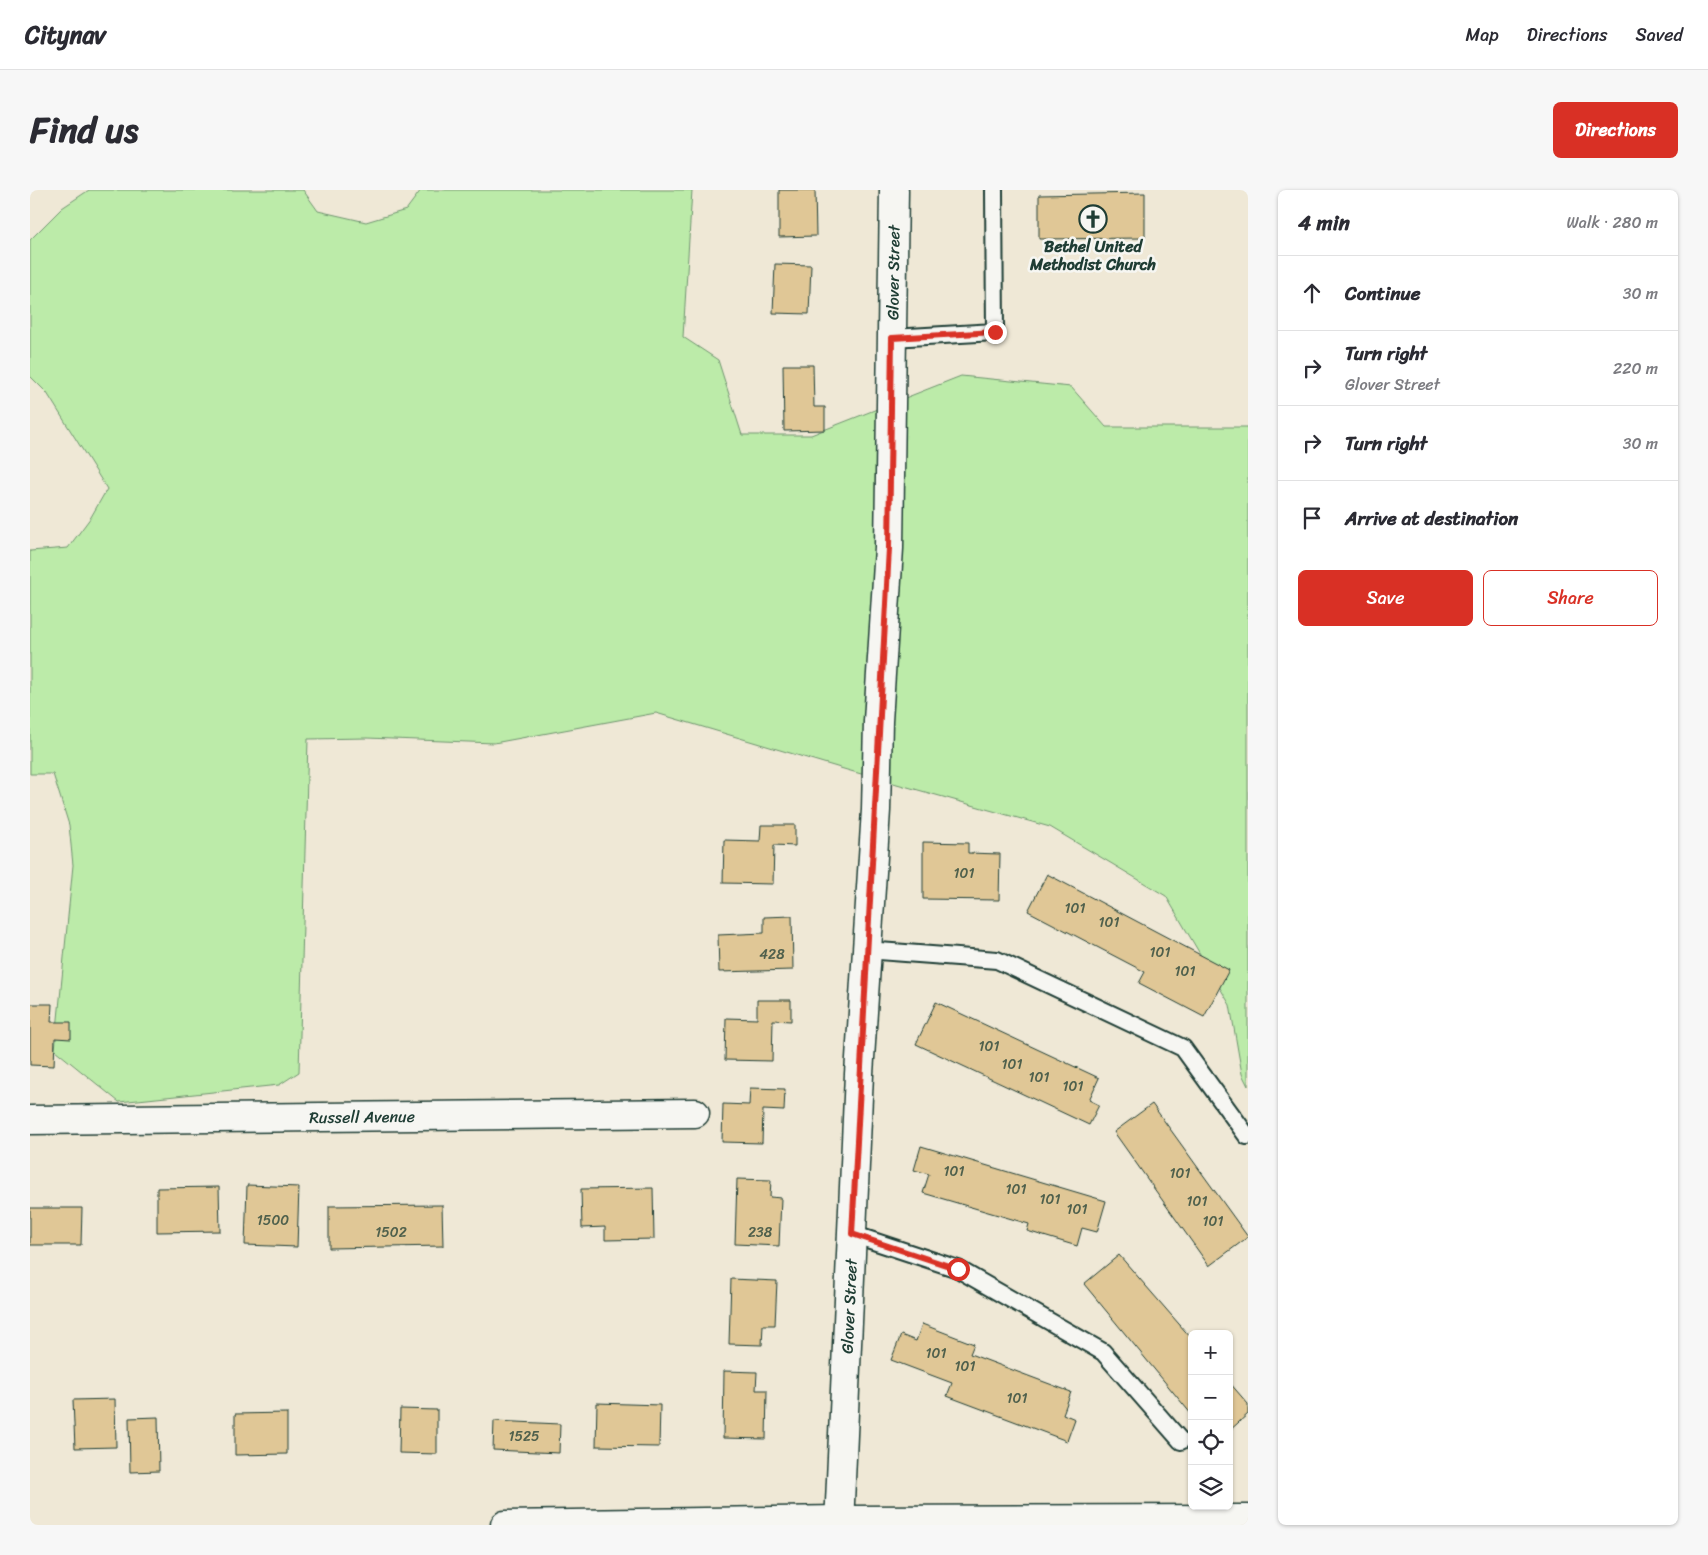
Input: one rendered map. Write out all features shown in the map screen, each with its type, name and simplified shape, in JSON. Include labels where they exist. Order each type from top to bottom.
[{"type":"street","name":"Glover Street","points":[[839,1522],[866,950],[876,810],[878,721],[889,548],[894,190]]},
{"type":"street","name":"Russell Avenue","points":[[30,1120],[695,1113]]},
{"type":"street","points":[[505,1525],[1248,1519]]},
{"type":"lane","points":[[892,338],[995,332],[994,190]]},
{"type":"lane","points":[[866,950],[997,960],[1183,1048],[1247,1136]]},
{"type":"lane","points":[[852,1234],[958,1269],[1103,1352],[1181,1441]]},
{"type":"green space","points":[[89,190],[303,190],[318,211],[366,222],[406,210],[421,190],[692,190],[683,337],[718,360],[742,435],[811,435],[961,376],[1071,387],[1106,427],[1248,427],[1248,1086],[1242,1074],[1230,1005],[1166,896],[1050,827],[847,770],[656,713],[494,743],[367,738],[308,739],[299,1072],[279,1085],[119,1102],[55,1050],[73,865],[69,825],[53,774],[30,774],[30,551],[68,548],[91,517],[107,489],[47,393],[30,376],[30,240],[62,208]]},
{"type":"building","points":[[779,190],[815,190],[816,236],[779,237]]},
{"type":"building","points":[[1145,193],[1145,238],[1039,239],[1039,195]]},
{"type":"building","points":[[775,264],[811,265],[809,314],[773,313]]},
{"type":"building","points":[[783,365],[813,365],[814,407],[825,407],[825,430],[784,431]]},
{"type":"building","points":[[761,825],[795,825],[795,846],[774,845],[773,884],[723,883],[724,840],[760,841]]},
{"type":"building","points":[[923,842],[968,843],[968,853],[1000,854],[999,900],[923,899]]},
{"type":"building","points":[[1047,874],[1229,970],[1204,1017],[1139,983],[1145,972],[1028,911]]},
{"type":"building","points":[[792,916],[793,970],[719,972],[718,935],[764,933],[764,917]]},
{"type":"building","points":[[757,1000],[791,1000],[791,1021],[773,1020],[772,1061],[725,1060],[726,1018],[757,1019]]},
{"type":"building","points":[[936,1002],[1099,1078],[1089,1100],[1099,1105],[1089,1125],[916,1044]]},
{"type":"building","points":[[30,1004],[52,1004],[51,1022],[71,1022],[71,1039],[55,1038],[54,1066],[30,1065]]},
{"type":"building","points":[[750,1088],[785,1089],[784,1111],[763,1110],[762,1143],[722,1142],[723,1104],[749,1105]]},
{"type":"building","points":[[1152,1104],[1248,1237],[1209,1266],[1114,1132]]},
{"type":"building","points":[[921,1146],[1106,1201],[1097,1232],[1082,1228],[1077,1246],[1027,1231],[1029,1224],[923,1193],[929,1174],[914,1170]]},
{"type":"building","points":[[737,1179],[771,1180],[770,1197],[781,1198],[779,1246],[735,1244]]},
{"type":"building","points":[[247,1185],[299,1187],[297,1247],[245,1245]]},
{"type":"building","points":[[219,1187],[220,1231],[157,1232],[157,1188]]},
{"type":"building","points":[[653,1188],[654,1239],[605,1240],[605,1227],[582,1228],[581,1189]]},
{"type":"building","points":[[442,1205],[443,1246],[329,1248],[329,1206]]},
{"type":"building","points":[[30,1208],[82,1208],[81,1245],[30,1245]]},
{"type":"building","points":[[1119,1255],[1188,1334],[1188,1410],[1084,1284]]},
{"type":"building","points":[[731,1279],[777,1281],[775,1325],[763,1325],[762,1345],[729,1344]]},
{"type":"building","points":[[922,1324],[974,1344],[970,1354],[1071,1392],[1063,1414],[1075,1419],[1067,1441],[947,1396],[952,1383],[891,1360],[901,1335],[916,1341]]},
{"type":"building","points":[[724,1371],[757,1372],[756,1390],[767,1390],[766,1439],[723,1438]]},
{"type":"building","points":[[1233,1387],[1248,1404],[1248,1414],[1233,1427]]},
{"type":"building","points":[[115,1399],[116,1447],[75,1448],[73,1400]]},
{"type":"building","points":[[597,1403],[660,1405],[659,1447],[596,1446]]},
{"type":"building","points":[[400,1409],[437,1410],[437,1454],[399,1453]]},
{"type":"building","points":[[287,1413],[287,1454],[235,1455],[235,1414]]},
{"type":"building","points":[[158,1417],[159,1471],[130,1472],[129,1418]]},
{"type":"building","points":[[494,1421],[560,1424],[559,1453],[493,1450]]},
{"type":"place","name":"Bethel United Methodist Church","points":[[1093,219]]},
{"type":"route","points":[[958,1269],[852,1234],[866,950],[876,810],[878,721],[889,548],[892,338],[995,332]]}]
